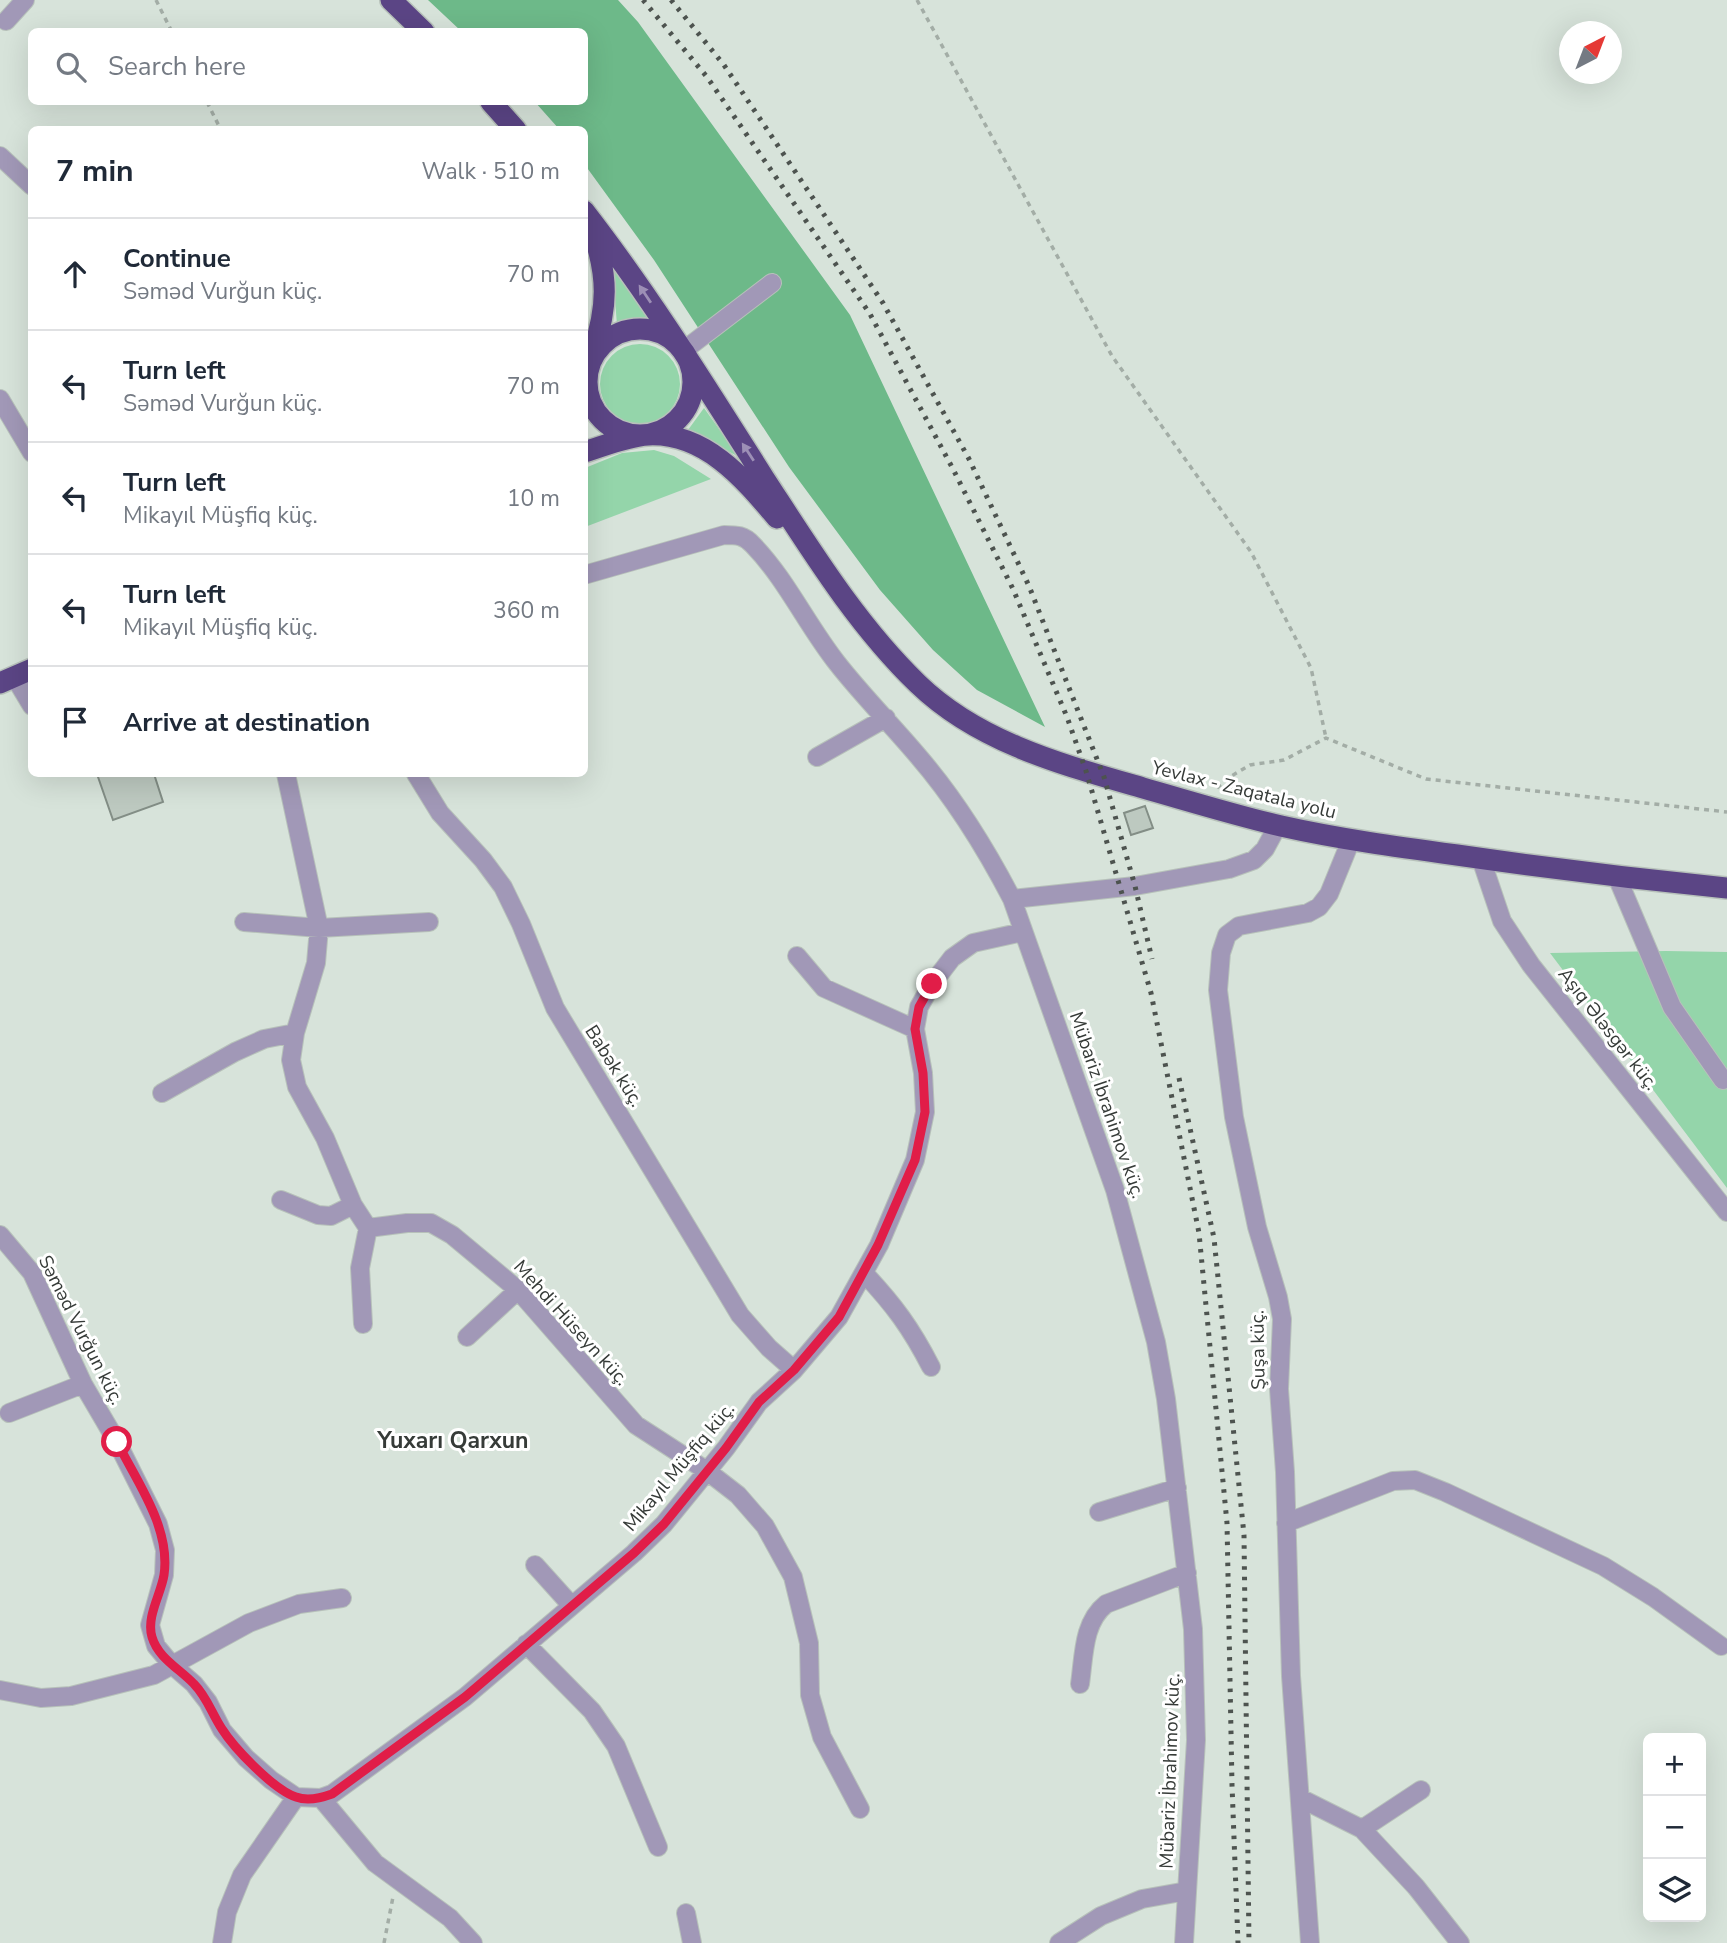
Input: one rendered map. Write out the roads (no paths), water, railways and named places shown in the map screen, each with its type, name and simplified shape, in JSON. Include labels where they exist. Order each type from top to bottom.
[{"type":"highway","points":[[391,0],[420,28]]},
{"type":"highway","points":[[494,105],[512,126]]},
{"type":"highway","points":[[588,217],[634,277],[824,572]]},
{"type":"highway","points":[[588,221],[602,257],[605,281],[602,324],[588,366]]},
{"type":"highway","points":[[588,368],[600,346],[619,332],[631,329],[654,330],[665,335],[683,351],[689,361],[693,385],[686,408],[670,426],[648,435],[588,451]]},
{"type":"highway","points":[[588,392],[596,412],[613,428],[636,436],[648,435],[684,441],[727,463],[824,572]]},
{"type":"highway","name":"Yevlax - Zaqatala yolu","points":[[824,572],[891,656],[920,686],[957,715],[1002,741],[1038,755],[1278,825],[1351,840],[1617,877],[1727,888]]},
{"type":"street","points":[[6,21],[25,0]]},
{"type":"street","points":[[0,156],[28,182]]},
{"type":"street","points":[[683,351],[772,283]]},
{"type":"street","points":[[0,399],[28,446]]},
{"type":"street","name":"Mübariz İbrahimov küç.","points":[[588,574],[724,535],[741,535],[752,543],[860,693],[886,718],[966,817],[1012,899],[1115,1190],[1157,1342],[1193,1629],[1196,1740],[1184,1943]]},
{"type":"street","points":[[15,676],[28,699]]},
{"type":"street","points":[[817,757],[886,718]]},
{"type":"street","points":[[287,777],[320,928],[316,963],[295,1033],[291,1060],[298,1087],[325,1138],[353,1205],[368,1228],[360,1268],[363,1324]]},
{"type":"street","name":"Babək küç.","points":[[418,777],[440,813],[483,860],[503,887],[555,1008],[740,1315],[769,1348],[794,1370]]},
{"type":"street","points":[[1012,899],[1135,886],[1229,869],[1254,860],[1265,849],[1278,825]]},
{"type":"street","name":"Şuşa küç.","points":[[1310,1943],[1291,1676],[1279,1389],[1282,1319],[1257,1227],[1234,1118],[1218,990],[1221,953],[1227,935],[1239,926],[1308,913],[1319,907],[1329,894],[1351,840]]},
{"type":"street","name":"Aşıq Ələsgər küç.","points":[[1481,859],[1502,921],[1531,965],[1727,1212]]},
{"type":"street","points":[[1617,877],[1654,970],[1672,1007],[1723,1080]]},
{"type":"street","points":[[244,922],[320,928],[429,922]]},
{"type":"street","name":"Mikayıl Müşfiq küç.","points":[[321,1798],[332,1794],[465,1697],[634,1553],[664,1524],[759,1402],[794,1370],[839,1317],[864,1273],[915,1160],[925,1112],[923,1073],[915,1029],[919,1007],[952,958],[973,943],[1023,932]]},
{"type":"street","points":[[797,956],[824,988],[915,1029]]},
{"type":"street","points":[[162,1093],[255,1043],[295,1033]]},
{"type":"street","points":[[281,1200],[317,1215],[331,1216],[353,1205]]},
{"type":"street","name":"Mehdi Hüseyn küç.","points":[[368,1228],[431,1223],[452,1235],[517,1290],[636,1425],[707,1471],[738,1495],[765,1526],[793,1577],[809,1643],[810,1695],[822,1737],[860,1809]]},
{"type":"street","name":"Səməd Vurğun küç.","points":[[0,1235],[32,1273],[83,1384],[117,1442],[158,1524],[165,1550],[164,1575],[150,1625],[156,1646],[171,1664],[194,1684],[208,1702],[222,1730],[246,1758],[296,1797]]},
{"type":"street","points":[[864,1273],[894,1304],[913,1332],[931,1367]]},
{"type":"street","points":[[467,1337],[517,1290]]},
{"type":"street","points":[[9,1413],[83,1384]]},
{"type":"street","points":[[1286,1523],[1393,1481],[1415,1480],[1603,1566],[1653,1597],[1721,1646]]},
{"type":"street","points":[[1099,1512],[1177,1488]]},
{"type":"street","points":[[535,1565],[571,1605]]},
{"type":"street","points":[[1080,1684],[1089,1626],[1096,1612],[1106,1604],[1187,1573]]},
{"type":"street","points":[[0,1690],[41,1698],[71,1696],[154,1675],[248,1623],[299,1604],[342,1598]]},
{"type":"street","points":[[526,1644],[592,1711],[616,1746],[658,1847]]},
{"type":"street","points":[[1362,1829],[1421,1790]]},
{"type":"street","points":[[222,1943],[227,1912],[242,1875],[296,1797],[321,1798],[375,1863],[450,1918],[473,1943]]},
{"type":"street","points":[[1300,1798],[1362,1829],[1416,1887],[1460,1943]]},
{"type":"street","points":[[1059,1943],[1101,1916],[1142,1899],[1187,1891]]},
{"type":"street","points":[[685,1913],[692,1943]]},
{"type":"railway","points":[[643,0],[707,77],[870,314],[953,469],[1013,589],[1067,717],[1086,771],[1151,993],[1199,1233],[1227,1523],[1238,1943]]},
{"type":"railway","points":[[671,0],[724,65],[883,303],[969,459],[1029,586],[1104,777],[1135,886],[1152,959]]},
{"type":"railway","points":[[1179,1078],[1214,1238],[1244,1535],[1249,1943]]},
{"type":"district","name":"Yuxarı Qarxun","points":[[453,1440]]}]
